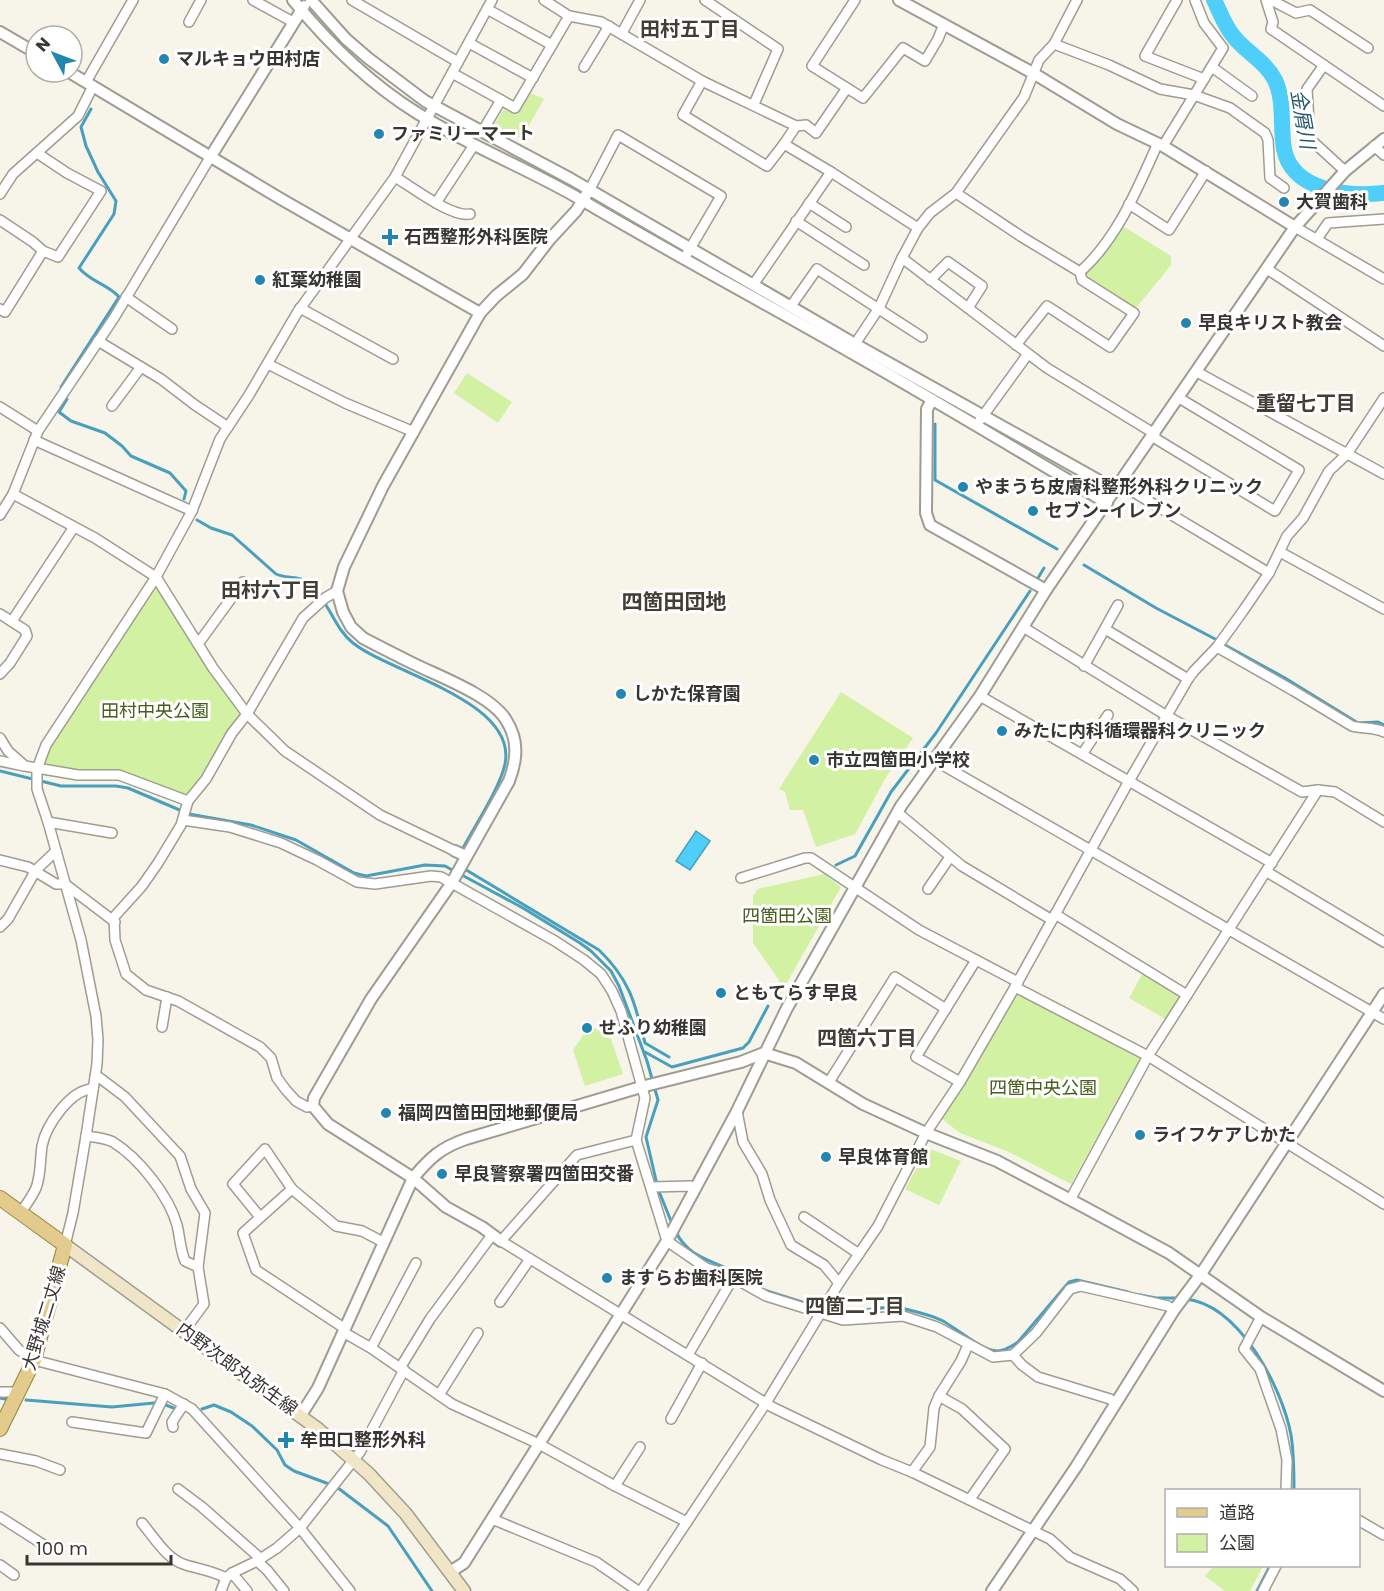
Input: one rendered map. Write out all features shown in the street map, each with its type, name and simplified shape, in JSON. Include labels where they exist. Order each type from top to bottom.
[{"type":"main road","name":"大野城二丈線","points":[[0,1198],[65,1245],[34,1360],[0,1430]]},
{"type":"main road","name":"内野次郎丸弥生線","points":[[65,1245],[184,1330],[234,1369],[302,1415],[353,1460],[406,1514],[464,1591]]},
{"type":"street","points":[[0,194],[13,174],[78,116],[89,84],[133,0]]},
{"type":"street","points":[[189,22],[201,0]]},
{"type":"street","points":[[253,0],[293,22]]},
{"type":"street","points":[[293,0],[318,31],[352,64],[390,95],[428,120],[584,201],[684,259],[853,348],[980,420],[1107,503]]},
{"type":"street","points":[[0,515],[13,494],[36,436],[126,297],[293,22],[309,0],[390,77],[435,107],[590,189],[792,306],[932,400],[980,420],[1118,487],[1269,573]]},
{"type":"street","points":[[352,0],[458,62]]},
{"type":"street","points":[[65,1245],[73,1214],[86,1136],[98,1040],[96,1016],[81,940],[37,786],[37,769],[46,745],[156,577],[192,510],[220,439],[300,308],[395,177],[492,0]]},
{"type":"street","points":[[544,0],[569,16],[601,22],[702,81],[796,126],[806,125],[816,133],[846,88]]},
{"type":"street","points":[[622,33],[640,0]]},
{"type":"street","points":[[705,0],[778,49],[754,104]]},
{"type":"street","points":[[855,0],[812,66],[863,98],[903,48],[925,61],[944,24]]},
{"type":"street","points":[[899,0],[1033,73],[1117,124],[1160,144],[1384,279]]},
{"type":"street","points":[[853,348],[879,308],[918,228],[930,213],[956,193],[1024,97],[1039,60],[1054,44],[1077,0]]},
{"type":"street","points":[[1177,0],[1145,56],[1204,79]]},
{"type":"street","points":[[1080,272],[1116,229],[1160,144],[1223,48],[1204,23],[1195,0]]},
{"type":"street","points":[[1368,48],[1310,10],[1296,13],[1273,1],[1266,0],[1274,22],[1271,29],[1384,106]]},
{"type":"street","points":[[487,9],[552,45]]},
{"type":"street","points":[[452,73],[515,108],[569,16]]},
{"type":"street","points":[[584,67],[609,26]]},
{"type":"street","points":[[0,32],[24,46]]},
{"type":"street","points":[[469,43],[533,78]]},
{"type":"street","points":[[1054,44],[1109,65],[1160,89],[1194,95],[1230,108],[1265,133],[1268,140],[1270,178],[1284,188]]},
{"type":"street","points":[[1324,65],[1307,89],[1310,139],[1345,171]]},
{"type":"street","points":[[1212,67],[1252,96]]},
{"type":"street","points":[[84,81],[480,313]]},
{"type":"street","points":[[702,81],[683,115],[767,166],[796,126]]},
{"type":"street","points":[[482,132],[501,100]]},
{"type":"street","points":[[684,259],[721,196],[618,135],[584,201],[523,274],[496,296],[480,313],[383,486],[345,567],[337,591],[343,612],[351,627],[363,638],[469,691],[492,706],[505,718],[517,748],[515,765],[509,781],[453,881],[371,999],[314,1098],[313,1106],[328,1124],[412,1178],[446,1207],[766,1403],[1050,1539],[1070,1557],[1120,1579],[1133,1591]]},
{"type":"street","points":[[450,1572],[464,1563],[668,1239],[737,1111],[787,1008],[915,784],[980,696],[1046,590],[1295,226],[1345,171],[1384,139]]},
{"type":"street","points":[[784,144],[918,228]]},
{"type":"street","points":[[436,203],[474,145]]},
{"type":"street","points":[[1374,146],[1384,155]]},
{"type":"street","points":[[0,220],[43,251],[58,257],[101,190],[37,153]]},
{"type":"street","points":[[1129,204],[1169,230],[1206,171]]},
{"type":"street","points":[[753,285],[831,172]]},
{"type":"street","points":[[395,177],[436,203],[464,216],[470,214]]},
{"type":"street","points":[[956,193],[1080,272],[1082,280],[1134,313],[1110,347],[1047,306],[1016,345]]},
{"type":"street","points":[[809,203],[846,227]]},
{"type":"street","points":[[1317,240],[1328,224],[1384,219]]},
{"type":"street","points":[[796,221],[864,265]]},
{"type":"street","points":[[0,309],[5,312],[43,251]]},
{"type":"street","points":[[902,258],[1047,368],[1275,511],[1299,471],[1179,398]]},
{"type":"street","points":[[930,280],[948,262],[982,286],[968,308]]},
{"type":"street","points":[[792,306],[817,269],[922,337]]},
{"type":"street","points":[[1267,269],[1384,346]]},
{"type":"street","points":[[126,297],[172,329]]},
{"type":"street","points":[[300,308],[393,359]]},
{"type":"street","points":[[98,341],[141,367],[228,427]]},
{"type":"street","points":[[980,420],[1028,354]]},
{"type":"street","points":[[267,364],[345,403],[414,432]]},
{"type":"street","points":[[112,406],[141,367]]},
{"type":"street","points":[[1197,372],[1384,474]]},
{"type":"street","points":[[492,1519],[596,1562],[640,1591],[766,1403],[839,1283],[878,1226],[926,1133],[960,1082],[1016,985],[1188,679],[1217,647],[1269,573],[1287,536],[1303,518],[1329,471],[1347,454],[1384,398]]},
{"type":"street","points":[[932,400],[927,409],[926,513],[930,525],[1046,590]]},
{"type":"street","points":[[0,407],[36,436],[192,510]]},
{"type":"street","points":[[13,494],[95,538],[156,577],[198,644],[247,714],[285,751],[380,815],[455,851],[464,860]]},
{"type":"street","points":[[12,621],[74,527]]},
{"type":"street","points":[[1280,552],[1384,609]]},
{"type":"street","points":[[198,644],[243,582]]},
{"type":"street","points":[[313,1106],[307,1107],[296,1101],[286,1090],[277,1078],[271,1058],[260,1047],[189,1007],[146,990],[126,974],[115,940],[114,917],[142,886],[183,819],[188,803],[206,779],[232,733],[247,714],[303,618],[337,591]]},
{"type":"street","points":[[1084,666],[1118,605]]},
{"type":"street","points":[[0,614],[26,630],[27,636],[0,674]]},
{"type":"street","points":[[1023,627],[1167,716],[1302,792],[1318,790],[1335,792],[1384,822]]},
{"type":"street","points":[[1105,629],[1188,679]]},
{"type":"street","points":[[1217,647],[1352,726],[1362,729],[1376,728],[1384,732]]},
{"type":"street","points":[[980,696],[1129,781],[1384,942]]},
{"type":"street","points":[[1083,753],[1108,715]]},
{"type":"street","points":[[0,738],[8,751],[25,766]]},
{"type":"street","points":[[934,760],[1384,1019]]},
{"type":"street","points":[[0,761],[78,775],[119,775],[188,803]]},
{"type":"street","points":[[1070,1200],[1148,1056],[1318,790]]},
{"type":"street","points":[[898,813],[962,866],[1186,995]]},
{"type":"street","points":[[183,819],[230,826],[281,843],[357,882],[375,884],[431,876],[453,881],[555,941],[601,974],[621,1011],[645,1087],[645,1098],[636,1140],[656,1187],[668,1239],[706,1268],[727,1274],[766,1296],[843,1320],[903,1316],[937,1327],[993,1357],[1013,1355],[1036,1333],[1070,1289],[1081,1286],[1176,1306]]},
{"type":"street","points":[[48,822],[112,833]]},
{"type":"street","points":[[0,927],[8,920],[36,870],[56,851]]},
{"type":"street","points":[[928,889],[950,857]]},
{"type":"street","points":[[741,878],[811,858],[919,930],[1148,1056],[1384,1204]]},
{"type":"street","points":[[0,860],[36,870],[56,884],[65,884],[115,922]]},
{"type":"street","points":[[960,1082],[916,1057],[976,960]]},
{"type":"street","points":[[829,1082],[895,977],[946,1009]]},
{"type":"street","points":[[992,1591],[1076,1467],[1176,1306],[1200,1274],[1384,994]]},
{"type":"street","points":[[162,1027],[167,997]]},
{"type":"street","points":[[302,1415],[311,1403],[412,1178],[429,1159],[447,1146],[662,1082],[741,1062],[764,1053],[796,1063],[863,1104],[926,1133],[997,1161],[1168,1253],[1261,1317],[1384,1391]]},
{"type":"street","points":[[95,1077],[100,1078],[125,1097],[180,1156],[191,1189],[205,1213],[198,1267],[204,1304],[184,1330]]},
{"type":"street","points":[[21,1212],[36,1187],[42,1144],[57,1113],[74,1097],[93,1089]]},
{"type":"street","points":[[737,1111],[744,1142],[762,1174],[770,1200],[791,1245],[824,1265],[839,1283]]},
{"type":"street","points":[[86,1136],[112,1142],[145,1170],[163,1193],[177,1225],[180,1247],[185,1261],[198,1267]]},
{"type":"street","points":[[221,1591],[229,1575],[259,1560],[300,1528],[360,1452],[430,1319],[496,1238],[577,1155],[636,1140]]},
{"type":"street","points":[[260,1217],[233,1184],[265,1149],[292,1189],[336,1226],[362,1231],[383,1242]]},
{"type":"street","points":[[656,1187],[691,1186],[696,1188]]},
{"type":"street","points":[[292,1189],[243,1233],[256,1270],[452,1404],[539,1444],[687,1522]]},
{"type":"street","points":[[804,1217],[859,1254]]},
{"type":"street","points":[[500,1302],[530,1259]]},
{"type":"street","points":[[370,1348],[416,1263]]},
{"type":"street","points":[[688,1355],[733,1278]]},
{"type":"street","points":[[1261,1317],[1244,1349],[1260,1369],[1281,1429],[1287,1460],[1286,1489]]},
{"type":"street","points":[[0,1328],[19,1350],[34,1360],[165,1394],[184,1404],[200,1418],[300,1528],[350,1591]]},
{"type":"street","points":[[439,1395],[478,1333]]},
{"type":"street","points":[[912,1472],[930,1447],[934,1408],[939,1396],[962,1361],[968,1345]]},
{"type":"street","points":[[1013,1355],[1038,1377],[1110,1399],[1115,1403]]},
{"type":"street","points":[[671,1419],[702,1363]]},
{"type":"street","points":[[0,1392],[18,1394]]},
{"type":"street","points":[[72,1422],[146,1433],[165,1394]]},
{"type":"street","points":[[939,1396],[962,1408],[1005,1449],[970,1499]]},
{"type":"street","points":[[173,1427],[172,1422],[184,1404]]},
{"type":"street","points":[[615,1486],[640,1447]]},
{"type":"street","points":[[0,1454],[36,1461],[60,1470]]},
{"type":"street","points":[[178,1489],[202,1507],[259,1560],[284,1591]]},
{"type":"street","points":[[0,1517],[47,1547]]},
{"type":"street","points":[[1360,1521],[1384,1534]]},
{"type":"street","points":[[141,1523],[172,1558],[185,1565],[229,1575],[247,1591]]},
{"type":"street","points":[[0,1565],[14,1575]]},
{"type":"street","points":[[1263,1591],[1275,1567]]},
{"type":"green space","points":[[531,93],[544,99],[521,139],[494,125],[504,109],[517,115]]},
{"type":"green space","points":[[1123,226],[1171,256],[1171,265],[1136,308],[1086,276],[1087,270]]},
{"type":"green space","points":[[467,373],[512,402],[498,423],[454,393]]},
{"type":"green space","name":"田村中央公園","points":[[155,583],[242,714],[204,777],[187,797],[121,772],[79,772],[43,767],[50,746]]},
{"type":"green space","points":[[841,692],[913,738],[886,777],[855,834],[816,847],[803,810],[790,810],[785,792],[779,789]]},
{"type":"green space","name":"四箇田公園","points":[[824,874],[841,887],[780,995],[779,980],[753,943],[753,896],[758,889]]},
{"type":"green space","points":[[1144,971],[1183,994],[1167,1020],[1129,998]]},
{"type":"green space","name":"四箇中央公園","points":[[1017,993],[1142,1056],[1071,1184],[1009,1152],[960,1133],[942,1119]]},
{"type":"green space","points":[[590,1025],[611,1039],[623,1074],[585,1086],[573,1050]]},
{"type":"green space","points":[[928,1148],[961,1161],[939,1205],[905,1189]]},
{"type":"green space","points":[[1213,1567],[1262,1567],[1250,1591],[1225,1591],[1205,1576]]},
{"type":"water","points":[[696,831],[710,841],[690,870],[676,861]]},
{"type":"waterway","name":"金屑川","points":[[1214,0],[1231,33],[1275,80],[1281,105],[1284,149],[1289,163],[1298,174],[1310,182],[1339,192],[1384,193]]},
{"type":"waterway","points":[[61,387],[119,297],[79,268],[114,214],[116,201],[98,172],[86,146],[81,127],[91,109]]},
{"type":"waterway","points":[[67,399],[59,412],[71,421],[105,433],[131,456],[170,473],[186,491],[184,499]]},
{"type":"waterway","points":[[935,424],[935,480],[1057,549]]},
{"type":"waterway","points":[[197,520],[211,528],[232,535],[276,574],[302,579],[310,584],[322,598],[346,637],[353,643],[448,691],[472,706],[492,723],[504,742],[505,764],[492,796],[462,850]]},
{"type":"waterway","points":[[1084,565],[1156,608],[1217,640]]},
{"type":"waterway","points":[[1038,578],[1044,568]]},
{"type":"waterway","points":[[836,865],[855,856],[891,792],[936,733],[1030,591]]},
{"type":"waterway","points":[[1225,645],[1285,678],[1358,723],[1378,722],[1384,725]]},
{"type":"waterway","points":[[0,771],[61,786],[128,788],[189,814],[251,825],[296,840],[354,873],[366,876],[425,865],[445,866],[454,871]]},
{"type":"waterway","points":[[463,868],[599,950],[625,982],[645,1043],[669,1057]]},
{"type":"waterway","points":[[460,874],[523,908],[580,943],[611,971],[619,986],[647,1061],[658,1100],[646,1137],[658,1189],[673,1226]]},
{"type":"waterway","points":[[645,1052],[672,1067],[743,1048],[749,1042],[768,1006]]},
{"type":"waterway","points":[[676,1232],[692,1251],[753,1283]]},
{"type":"waterway","points":[[764,1290],[837,1313],[879,1308],[919,1312],[941,1320],[976,1343],[997,1351],[1018,1342],[1069,1282],[1077,1280],[1128,1292]]},
{"type":"waterway","points":[[1140,1295],[1178,1298]]},
{"type":"waterway","points":[[1185,1299],[1205,1304],[1223,1316],[1240,1332],[1268,1372],[1278,1394],[1291,1435],[1294,1489]]},
{"type":"waterway","points":[[0,1398],[5,1399]]},
{"type":"waterway","points":[[26,1400],[112,1407],[154,1403]]},
{"type":"waterway","points":[[166,1405],[176,1409]]},
{"type":"waterway","points":[[202,1409],[214,1405],[231,1412],[252,1426],[277,1450],[285,1465],[294,1471],[329,1484]]},
{"type":"waterway","points":[[338,1488],[388,1526],[432,1591]]},
{"type":"waterway","points":[[1257,1591],[1269,1567]]},
{"type":"place","name":"マルキョウ田村店","points":[[164,59]]},
{"type":"place","name":"ファミリーマート","points":[[379,134]]},
{"type":"place","name":"大賀歯科","points":[[1284,202]]},
{"type":"place","name":"石西整形外科医院","points":[[390,237]]},
{"type":"place","name":"紅葉幼稚園","points":[[260,280]]},
{"type":"place","name":"早良キリスト教会","points":[[1186,323]]},
{"type":"place","name":"やまうち皮膚科整形外科クリニック","points":[[963,487]]},
{"type":"place","name":"セブン-イレブン","points":[[1033,511]]},
{"type":"place","name":"しかた保育園","points":[[621,694]]},
{"type":"place","name":"みたに内科循環器科クリニック","points":[[1002,731]]},
{"type":"place","name":"市立四箇田小学校","points":[[814,760]]},
{"type":"place","name":"ともてらす早良","points":[[721,993]]},
{"type":"place","name":"せふり幼稚園","points":[[587,1028]]},
{"type":"place","name":"福岡四箇田団地郵便局","points":[[386,1113]]},
{"type":"place","name":"ライフケアしかた","points":[[1140,1135]]},
{"type":"place","name":"早良体育館","points":[[826,1157]]},
{"type":"place","name":"早良警察署四箇田交番","points":[[442,1174]]},
{"type":"place","name":"ますらお歯科医院","points":[[607,1278]]},
{"type":"place","name":"牟田口整形外科","points":[[286,1440]]},
{"type":"district","name":"田村五丁目","points":[[690,29]]},
{"type":"district","name":"重留七丁目","points":[[1306,403]]},
{"type":"district","name":"田村六丁目","points":[[271,590]]},
{"type":"district","name":"四箇田団地","points":[[674,602]]},
{"type":"district","name":"四箇六丁目","points":[[867,1038]]},
{"type":"district","name":"四箇二丁目","points":[[855,1306]]}]
